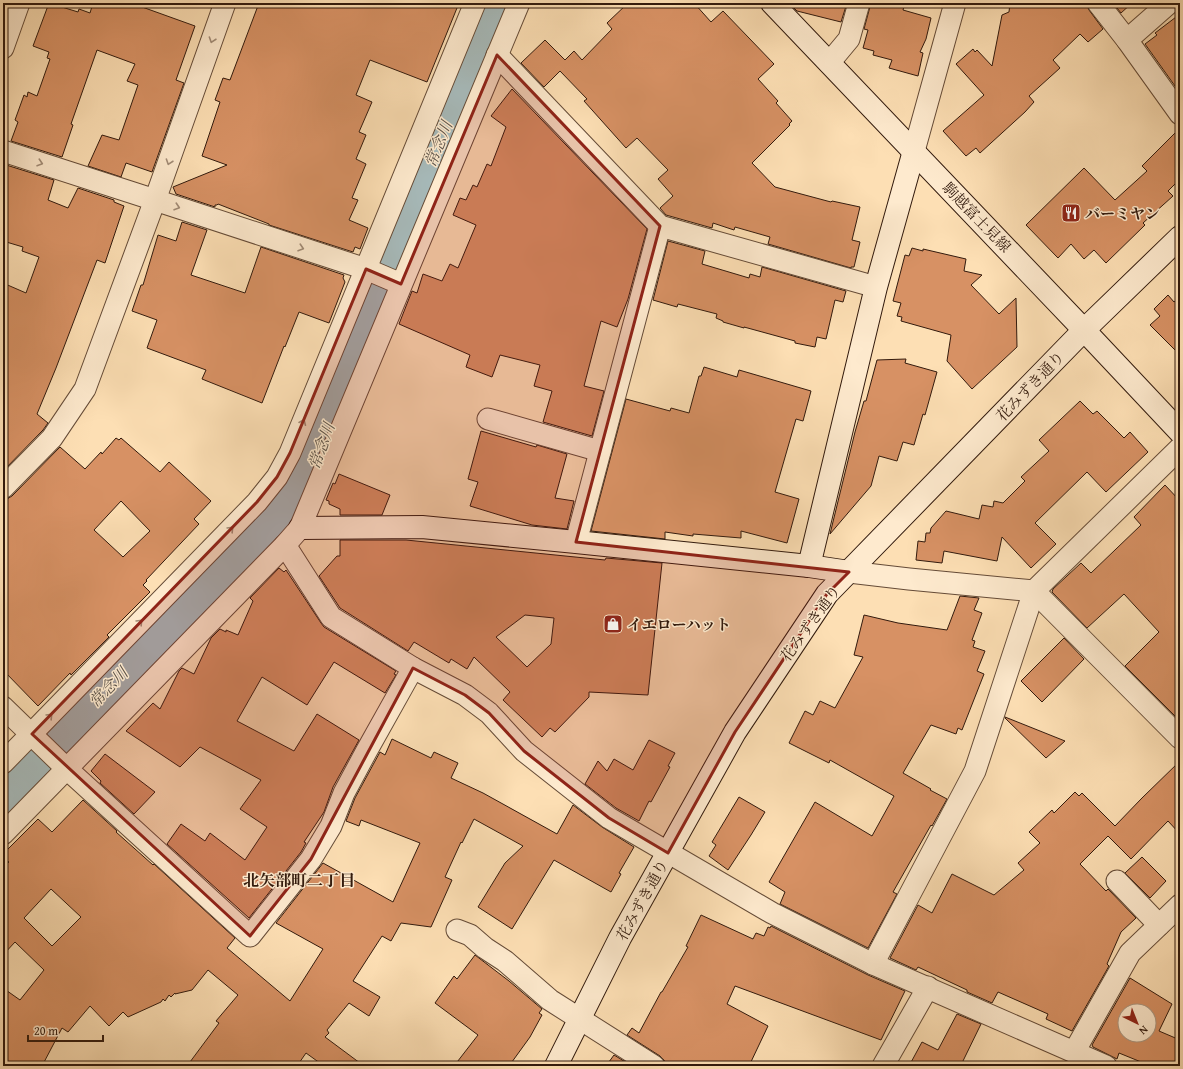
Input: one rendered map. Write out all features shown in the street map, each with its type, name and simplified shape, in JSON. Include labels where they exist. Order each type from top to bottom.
[{"type":"street","points":[[3,48],[19,3]]},
{"type":"street","points":[[3,488],[52,438],[85,388],[155,200],[225,3]]},
{"type":"street","points":[[3,764],[257,502],[277,477],[290,452],[475,3]]},
{"type":"street","points":[[3,834],[300,528],[519,3]]},
{"type":"street","name":"駒越富士見線","points":[[772,3],[1180,432]]},
{"type":"street","points":[[829,63],[849,39],[859,3]]},
{"type":"street","points":[[809,566],[876,287],[955,3]]},
{"type":"street","points":[[1098,3],[1127,40],[1180,114]]},
{"type":"street","points":[[1127,40],[1169,3]]},
{"type":"street","points":[[497,55],[660,226],[876,287]]},
{"type":"street","points":[[3,152],[366,269],[401,284]]},
{"type":"street","points":[[576,542],[660,226]]},
{"type":"street","name":"花みずき通り","points":[[556,1066],[620,938],[735,732],[827,594],[1084,330],[1180,237]]},
{"type":"street","points":[[488,419],[600,451]]},
{"type":"street","points":[[873,964],[975,771],[1034,591],[1180,448]]},
{"type":"street","points":[[300,528],[422,527],[809,566],[909,579],[1034,591],[1180,738]]},
{"type":"street","points":[[285,545],[331,617],[413,668],[465,695],[489,713],[524,751],[603,813],[668,853],[772,913],[873,964],[1106,1066]]},
{"type":"street","points":[[3,706],[67,769],[250,936],[311,859],[331,826],[344,793],[358,765],[413,668]]},
{"type":"street","points":[[1117,881],[1159,925]]},
{"type":"street","points":[[1074,1052],[1130,953],[1180,905]]},
{"type":"street","points":[[457,930],[470,935],[485,948],[506,962],[550,1000],[654,1066]]},
{"type":"street","points":[[883,1066],[928,987]]},
{"type":"highlighted area","points":[[497,55],[660,226],[576,542],[849,572],[827,594],[735,732],[668,853],[609,818],[524,751],[489,713],[465,695],[413,668],[311,859],[250,936],[32,734],[257,502],[277,477],[290,453],[366,269],[401,284]]},
{"type":"building","points":[[49,3],[78,12],[79,9],[90,13],[93,3],[131,3],[195,26],[176,80],[184,83],[152,172],[126,163],[121,177],[88,166],[102,135],[119,140],[138,85],[127,81],[135,64],[97,50],[71,124],[73,125],[62,157],[11,141],[18,122],[15,120],[24,95],[27,97],[28,92],[37,96],[50,59],[47,58],[49,52],[33,46]]},
{"type":"building","points":[[259,3],[459,3],[427,82],[370,60],[356,95],[372,102],[359,132],[366,135],[356,159],[366,164],[352,198],[358,200],[349,220],[368,228],[360,249],[355,247],[353,252],[269,225],[218,204],[215,205],[215,207],[176,194],[173,187],[227,165],[202,156],[220,102],[215,100],[223,78],[230,80]]},
{"type":"building","points":[[628,3],[694,3],[711,22],[723,11],[774,64],[758,79],[778,101],[776,103],[792,121],[789,124],[790,125],[752,163],[775,187],[831,202],[860,207],[852,240],[860,242],[854,267],[851,268],[768,244],[770,237],[735,227],[734,230],[713,223],[712,228],[666,215],[660,208],[673,196],[658,179],[668,170],[637,138],[626,148],[584,101],[587,99],[560,71],[544,87],[521,63],[545,40],[565,60],[574,51],[582,60],[612,29],[607,23]]},
{"type":"building","points":[[793,3],[847,3],[841,22],[797,11],[793,7]]},
{"type":"building","points":[[871,3],[905,3],[903,10],[931,18],[926,39],[920,52],[923,53],[918,76],[889,68],[892,60],[873,55],[874,51],[863,48],[868,30],[864,29]]},
{"type":"building","points":[[1010,3],[1086,3],[1089,10],[1103,29],[1088,42],[1080,34],[1053,60],[1060,68],[1029,96],[1034,102],[1025,112],[980,153],[976,148],[966,156],[943,131],[984,95],[956,64],[973,49],[975,52],[977,50],[992,66],[1002,15],[1009,12]]},
{"type":"building","points":[[1113,3],[1132,3],[1121,13]]},
{"type":"building","points":[[1180,14],[1180,93],[1145,44],[1157,35],[1155,33]]},
{"type":"building","points":[[512,89],[647,229],[628,299],[617,327],[601,321],[584,386],[604,391],[592,436],[543,422],[552,391],[534,386],[540,365],[500,355],[492,377],[466,367],[470,355],[399,324],[412,291],[417,293],[423,274],[442,281],[450,264],[458,268],[476,225],[453,215],[460,198],[466,200],[473,185],[477,187],[487,164],[491,166],[506,127],[491,116]]},
{"type":"building","points":[[1180,128],[1180,179],[1168,191],[1173,196],[1143,223],[1145,225],[1106,263],[1094,250],[1084,259],[1071,244],[1058,258],[1026,225],[1084,168],[1115,200],[1147,171],[1142,166]]},
{"type":"building","points":[[3,164],[54,180],[48,200],[68,208],[78,188],[114,200],[114,202],[124,206],[105,263],[97,260],[37,414],[48,423],[3,471],[3,283],[26,293],[39,257],[22,251],[23,247],[3,241]]},
{"type":"building","points":[[182,222],[207,230],[191,275],[245,293],[261,247],[344,275],[343,278],[345,282],[329,323],[299,312],[262,403],[202,379],[206,370],[147,348],[157,320],[132,311],[141,285],[143,285],[158,235],[176,241]]},
{"type":"building","points":[[668,241],[705,251],[702,264],[749,278],[750,274],[760,277],[762,267],[846,291],[843,302],[835,300],[826,339],[817,337],[815,347],[795,343],[795,341],[723,322],[716,318],[717,314],[678,304],[677,307],[653,300]]},
{"type":"building","points":[[912,248],[923,251],[923,249],[966,259],[964,271],[982,275],[971,285],[999,314],[1016,298],[1017,347],[972,389],[947,361],[951,335],[901,321],[902,317],[897,316],[901,303],[893,301],[905,255],[909,256]]},
{"type":"building","points":[[1168,295],[1174,302],[1180,297],[1180,355],[1150,325],[1160,316],[1154,309]]},
{"type":"building","points":[[906,359],[905,363],[937,372],[925,415],[923,414],[914,445],[903,442],[897,461],[879,456],[871,486],[830,534],[855,432],[864,401],[866,401],[877,360]]},
{"type":"building","points":[[704,367],[737,377],[739,370],[811,391],[803,421],[796,419],[775,492],[799,499],[787,543],[741,531],[741,538],[693,534],[693,536],[665,532],[665,539],[591,531],[626,399],[670,411],[671,408],[689,413],[699,376],[701,376]]},
{"type":"building","points":[[1080,401],[1093,414],[1097,411],[1124,438],[1130,432],[1148,452],[1106,492],[1087,472],[1035,523],[1056,544],[1031,568],[1002,537],[997,561],[944,551],[942,563],[916,560],[918,541],[925,542],[926,533],[930,533],[931,528],[946,511],[979,519],[982,505],[993,507],[994,501],[1003,503],[1025,481],[1021,477],[1049,451],[1039,440]]},
{"type":"building","points":[[481,431],[536,447],[537,445],[567,454],[555,498],[574,501],[567,529],[532,525],[470,506],[478,482],[468,479]]},
{"type":"building","points":[[116,438],[119,440],[121,438],[160,472],[169,462],[211,501],[194,519],[199,524],[146,580],[147,581],[143,585],[150,592],[107,635],[109,637],[71,675],[70,673],[38,706],[3,670],[3,500],[12,496],[60,447],[85,469],[101,452],[102,454]],"holes":[[[121,501],[150,531],[123,557],[94,530]]]},
{"type":"building","points":[[339,474],[390,495],[382,515],[340,515],[340,509],[329,504],[329,501],[326,500],[333,483],[335,484]]},
{"type":"building","points":[[1165,485],[1180,501],[1180,721],[1125,666],[1159,632],[1124,594],[1087,628],[1052,592],[1053,589],[1081,563],[1091,573],[1141,525],[1134,517]]},
{"type":"building","points":[[340,540],[406,540],[605,560],[606,558],[662,563],[648,695],[589,692],[589,697],[555,732],[550,728],[542,737],[503,700],[510,692],[474,657],[467,669],[451,659],[449,663],[414,642],[408,651],[340,608],[319,576],[337,556],[340,556]],"holes":[[[525,615],[554,618],[551,644],[527,667],[496,637]]]},
{"type":"building","points":[[279,568],[284,572],[286,570],[324,627],[396,671],[394,674],[396,675],[385,693],[334,662],[307,705],[262,677],[237,721],[294,751],[317,714],[359,740],[333,787],[324,812],[304,842],[306,843],[301,852],[249,918],[167,844],[181,824],[205,841],[210,833],[245,860],[267,827],[240,809],[261,780],[200,747],[180,767],[126,731],[153,703],[160,709],[179,671],[182,668],[194,674],[211,638],[220,629],[238,635],[253,601],[250,598]]},
{"type":"building","points":[[960,596],[979,598],[974,610],[982,613],[972,640],[975,641],[973,647],[985,651],[977,671],[984,674],[962,730],[958,728],[956,734],[931,725],[903,773],[947,799],[893,892],[897,894],[868,948],[780,904],[785,892],[769,882],[815,802],[872,836],[894,796],[830,760],[829,763],[789,743],[805,711],[813,715],[820,701],[835,708],[863,657],[854,655],[864,615],[898,623],[947,630]]},
{"type":"building","points":[[1064,638],[1084,659],[1042,702],[1021,681]]},
{"type":"building","points":[[1005,717],[1065,741],[1046,758]]},
{"type":"building","points":[[392,739],[431,758],[434,752],[458,763],[451,778],[483,793],[557,834],[573,805],[602,827],[634,847],[619,873],[621,874],[611,892],[554,860],[512,929],[478,907],[505,863],[523,846],[474,819],[462,843],[461,842],[445,877],[452,880],[431,927],[401,923],[391,941],[382,936],[353,981],[380,997],[369,1016],[349,1003],[327,1030],[329,1033],[325,1037],[364,1066],[324,1066],[306,1053],[297,1066],[187,1066],[219,1023],[216,1021],[238,995],[208,970],[192,990],[175,993],[171,997],[169,995],[165,1001],[163,999],[161,1002],[128,1017],[123,1012],[109,1026],[90,1006],[68,1032],[62,1028],[42,1066],[3,1066],[3,988],[20,1000],[44,970],[15,942],[3,955],[3,868],[9,862],[3,857],[3,854],[38,819],[52,832],[83,800],[117,831],[116,832],[153,865],[154,864],[235,938],[227,948],[290,1001],[323,949],[276,923],[323,863],[393,902],[420,843],[361,820],[359,826],[346,821],[355,798],[380,752],[385,755]],"holes":[[[51,889],[81,917],[52,946],[24,918]]]},
{"type":"building","points":[[649,740],[675,753],[668,766],[670,767],[651,802],[649,801],[639,821],[616,808],[585,784],[598,761],[607,771],[614,759],[633,770]]},
{"type":"building","points":[[105,754],[155,792],[134,814],[100,783],[101,781],[91,771]]},
{"type":"building","points":[[1180,761],[1180,834],[1168,821],[1131,859],[1108,836],[1080,864],[1106,891],[1108,889],[1136,918],[1121,932],[1107,964],[1109,966],[1072,1031],[1046,1019],[1048,1014],[998,992],[992,1003],[918,967],[916,970],[890,958],[918,905],[932,913],[952,874],[994,895],[1024,870],[1018,863],[1040,843],[1029,832],[1052,810],[1054,813],[1075,792],[1079,796],[1082,793],[1115,826]]},
{"type":"building","points":[[739,797],[765,812],[728,870],[709,856],[716,845],[712,842]]},
{"type":"building","points":[[1142,857],[1166,881],[1150,898],[1125,873]]},
{"type":"building","points":[[701,915],[753,939],[756,933],[764,936],[768,927],[770,928],[771,926],[868,975],[905,991],[881,1040],[735,986],[727,1004],[768,1026],[749,1066],[666,1066],[664,1060],[660,1056],[627,1035],[632,1028],[639,1033],[688,947],[686,946]]},
{"type":"building","points":[[475,955],[542,1009],[539,1013],[542,1015],[530,1037],[509,1066],[454,1066],[478,1035],[435,1003],[454,976],[457,979]]},
{"type":"building","points":[[1130,978],[1172,1004],[1159,1031],[1180,1040],[1180,1066],[1151,1066],[1119,1053],[1117,1059],[1093,1047],[1092,1045]]},
{"type":"building","points":[[957,1014],[981,1024],[962,1063],[969,1066],[909,1066],[922,1042],[938,1050]]},
{"type":"building","points":[[614,1055],[632,1066],[606,1066]]},
{"type":"waterway","name":"常念川","points":[[3,796],[309,479],[393,253],[495,3]]},
{"type":"place","name":"バーミヤン","points":[[1071,213]]},
{"type":"place","name":"イエローハット","points":[[613,624]]},
{"type":"district","name":"北矢部町二丁目","points":[[299,880]]}]
